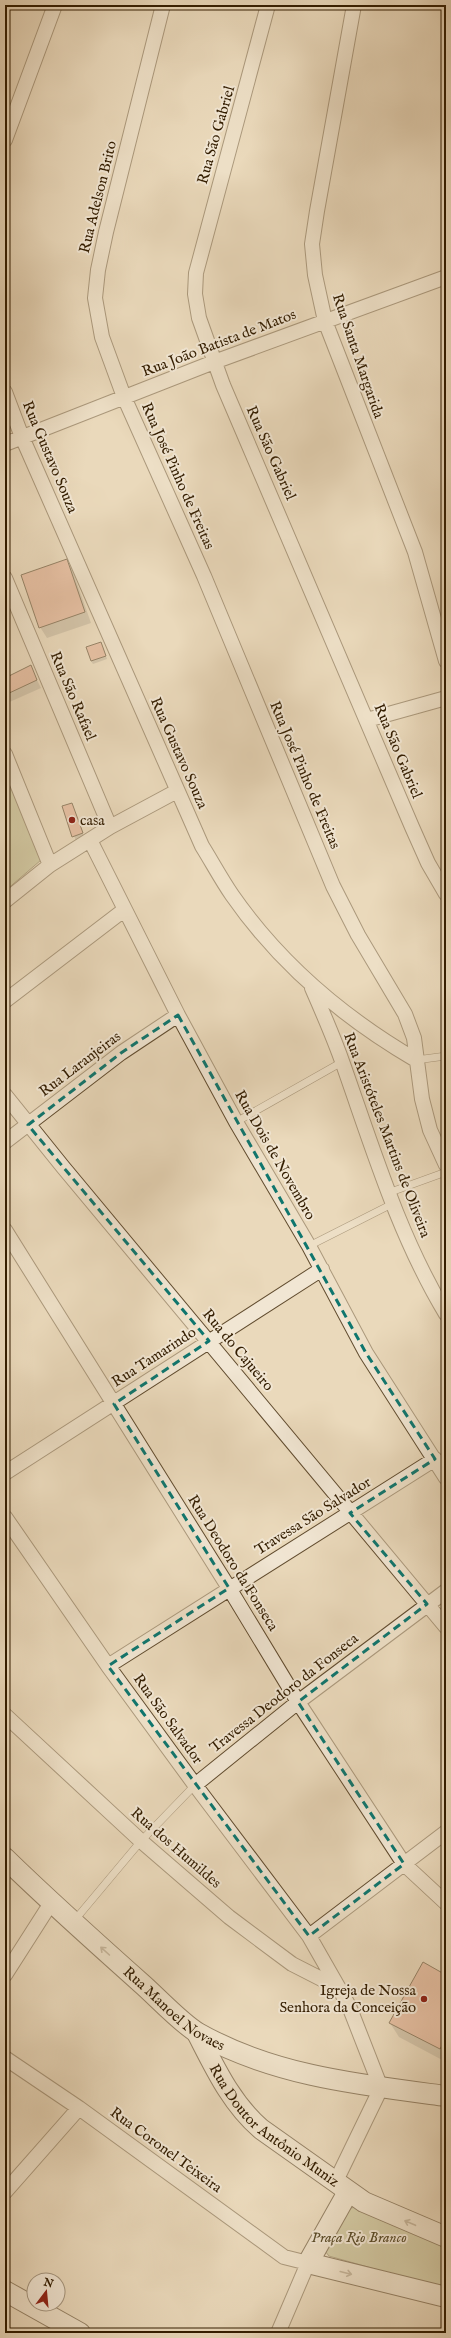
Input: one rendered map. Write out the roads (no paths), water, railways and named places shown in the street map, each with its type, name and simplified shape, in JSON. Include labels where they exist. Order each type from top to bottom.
[{"type":"street","points":[[5,140],[55,5]]},
{"type":"street","name":"Rua Adelson Brito","points":[[124,397],[102,337],[96,312],[98,270],[163,5]]},
{"type":"street","name":"Rua São Gabriel","points":[[268,5],[196,273],[195,294],[199,318],[214,362],[415,834],[446,894]]},
{"type":"street","name":"Rua Santa Margarida","points":[[354,5],[312,244],[315,275],[325,321],[415,552],[446,661]]},
{"type":"street","name":"Rua João Batista de Matos","points":[[5,444],[214,362],[446,277]]},
{"type":"street","name":"Rua Gustavo Souza","points":[[5,392],[22,437],[202,846],[233,895],[266,938],[312,986],[357,1022],[416,1060]]},
{"type":"street","name":"Rua José Pinho de Freitas","points":[[124,397],[204,576],[333,886],[358,935],[406,1014],[414,1038],[422,1099],[430,1130],[446,1165]]},
{"type":"street","name":"Rua São Rafael","points":[[5,578],[110,827]]},
{"type":"street","points":[[367,720],[446,698]]},
{"type":"street","points":[[5,754],[50,865]]},
{"type":"street","points":[[5,901],[50,865],[110,827],[177,791]]},
{"type":"street","name":"Rua Dois de Novembro","points":[[90,840],[178,1015],[236,1122],[322,1269],[366,1353],[446,1478]]},
{"type":"street","points":[[5,1001],[124,910]]},
{"type":"street","name":"Rua Aristóteles Martins de Oliveira","points":[[312,986],[342,1062],[390,1199],[426,1282],[446,1314]]},
{"type":"street","name":"Rua Laranjeiras","points":[[5,1142],[121,1053],[178,1015]]},
{"type":"street","name":"Rua do Cajueiro","points":[[5,1095],[28,1125],[446,1627]]},
{"type":"street","name":"Rua Deodoro da Fonseca","points":[[5,1230],[229,1588],[298,1702],[404,1864],[446,1903]]},
{"type":"street","name":"Rua Tamarindo","points":[[5,1473],[322,1269]]},
{"type":"street","name":"Travessa São Salvador","points":[[108,1666],[435,1459]]},
{"type":"street","name":"Rua São Salvador","points":[[5,1517],[108,1666],[195,1785],[309,1936],[349,2006],[381,2088]]},
{"type":"street","name":"Travessa Deodoro da Fonseca","points":[[195,1785],[298,1702],[446,1591]]},
{"type":"street","name":"Rua dos Humildes","points":[[5,1715],[141,1841],[229,1918],[273,1952],[292,1964],[339,1988]]},
{"type":"street","points":[[309,1936],[446,1832]]},
{"type":"street","name":"Rua Manoel Novaes","points":[[5,1858],[51,1903],[74,1921],[197,2033],[278,2068],[381,2088],[446,2096]]},
{"type":"street","points":[[7,1966],[51,1903]]},
{"type":"street","name":"Rua Doutor Antônio Muniz","points":[[197,2033],[228,2092],[248,2118],[342,2187]]},
{"type":"street","name":"Rua Coronel Teixeira","points":[[5,2058],[79,2108],[284,2257],[308,2264]]},
{"type":"street","points":[[278,2333],[342,2187],[381,2088]]},
{"type":"street","points":[[5,2192],[79,2108]]},
{"type":"street","points":[[342,2187],[383,2211],[446,2238]]},
{"type":"street","points":[[308,2264],[446,2297]]},
{"type":"street","points":[[5,2291],[80,2333]]},
{"type":"lane","points":[[416,1060],[446,1056]]},
{"type":"lane","points":[[236,1122],[342,1062]]},
{"type":"lane","points":[[309,1246],[390,1199],[446,1172]]},
{"type":"lane","name":"Travessa Deodoro da Fonseca","points":[[74,1921],[141,1841],[195,1785]]},
{"type":"place","name":"casa","points":[[72,820]]},
{"type":"place","name":"Igreja de Nossa Senhora da Conceição","points":[[424,1999]]},
{"type":"park label","name":"Praça Rio Branco","points":[[359,2237]]}]
